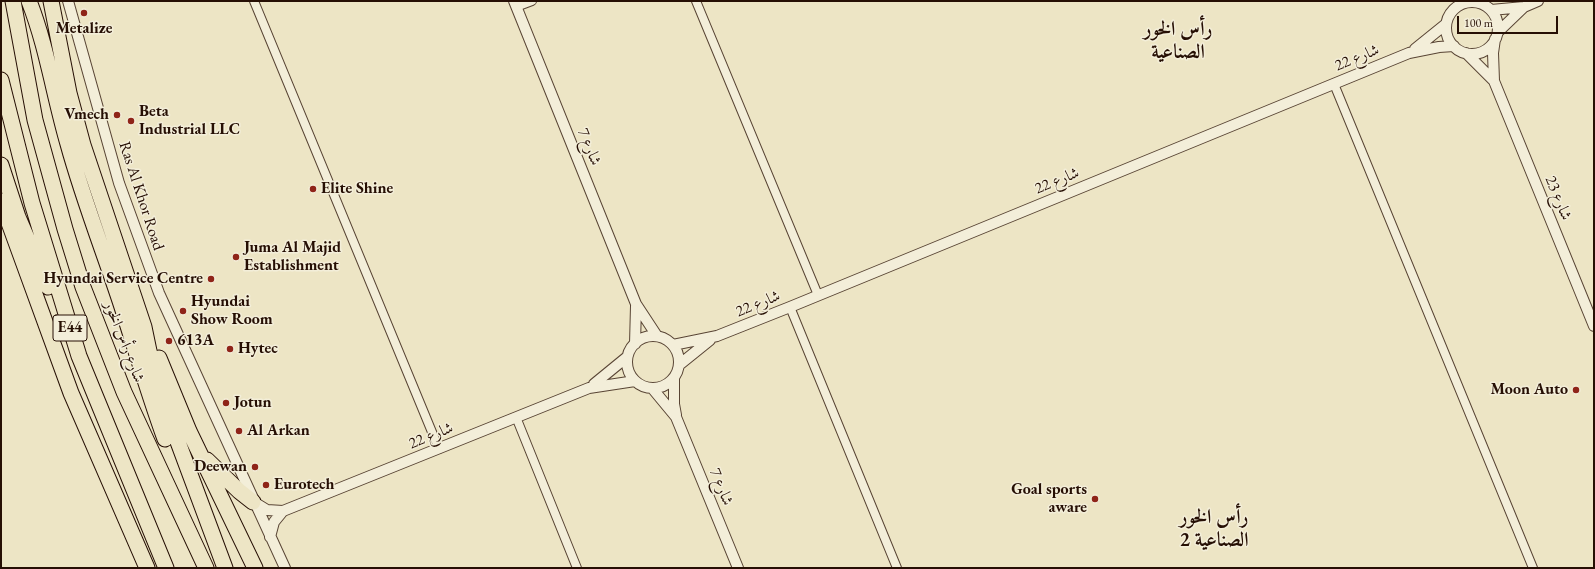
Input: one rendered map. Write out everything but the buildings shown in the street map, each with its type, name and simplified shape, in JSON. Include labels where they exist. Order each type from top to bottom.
[{"type":"highway","name":"شارع رأس الخور","points":[[13,1],[35,120],[83,287],[124,392],[206,568]]},
{"type":"highway","points":[[29,1],[40,33],[72,158],[122,307],[150,399],[171,452],[225,568]]},
{"type":"highway","points":[[45,1],[58,42],[83,145],[144,327],[199,453],[255,568]]},
{"type":"highway","points":[[51,1],[58,42]]},
{"type":"highway","name":"E44","points":[[1,80],[32,203],[79,356],[166,568]]},
{"type":"highway","points":[[1,165],[22,227],[79,356]]},
{"type":"highway","points":[[1,201],[71,393],[147,568]]},
{"type":"highway","points":[[144,327],[162,398],[210,533]]},
{"type":"highway","points":[[199,453],[253,502]]},
{"type":"street","name":"Ras Al Khor Road","points":[[68,1],[129,213],[162,300],[253,502],[285,568]]},
{"type":"street","points":[[254,1],[439,449]]},
{"type":"street","points":[[515,4],[532,1]]},
{"type":"street","points":[[696,1],[818,295]]},
{"type":"street","points":[[1496,36],[1498,24],[1491,10],[1474,1],[1460,5],[1453,5],[1446,24],[1446,32],[1454,46],[1466,53],[1478,53],[1488,48],[1496,36],[1524,7]]},
{"type":"street","points":[[1491,10],[1524,7],[1538,1]]},
{"type":"street","name":"شارع 7","points":[[515,4],[636,304]]},
{"type":"street","name":"شارع 22","points":[[1409,53],[1434,35],[1446,24]]},
{"type":"street","name":"شارع 23","points":[[1496,36],[1493,53],[1494,81],[1594,326]]},
{"type":"street","name":"شارع 22","points":[[673,345],[717,336],[1409,53],[1439,47],[1454,46]]},
{"type":"street","name":"شارع 23","points":[[1466,53],[1494,81]]},
{"type":"street","points":[[1334,84],[1533,568]]},
{"type":"street","points":[[636,304],[657,336]]},
{"type":"street","points":[[634,344],[641,339],[657,336],[666,339],[677,351],[679,365],[674,378],[661,387],[652,388],[640,385],[630,374],[627,358],[634,344],[636,304]]},
{"type":"street","points":[[790,307],[897,568]]},
{"type":"street","name":"شارع 22","points":[[679,365],[717,336]]},
{"type":"street","name":"شارع 22","points":[[589,388],[609,374],[627,358]]},
{"type":"street","name":"شارع 7","points":[[674,378],[674,404],[676,417],[738,568]]},
{"type":"street","name":"شارع 22","points":[[283,511],[589,388],[635,381]]},
{"type":"street","name":"شارع 7","points":[[652,388],[676,417]]},
{"type":"street","points":[[516,417],[577,568]]},
{"type":"street","points":[[253,502],[267,510],[283,511]]},
{"type":"street","points":[[270,537],[274,522],[283,511]]},
{"type":"place","name":"Metalize","points":[[84,13]]},
{"type":"place","name":"Vmech","points":[[117,115]]},
{"type":"place","name":"Beta Industrial LLC","points":[[131,121]]},
{"type":"place","name":"Elite Shine","points":[[313,189]]},
{"type":"place","name":"Juma Al Majid Establishment","points":[[236,257]]},
{"type":"place","name":"Hyundai Service Centre","points":[[211,279]]},
{"type":"place","name":"Hyundai Show Room","points":[[183,311]]},
{"type":"place","name":"613A","points":[[169,341]]},
{"type":"place","name":"Hytec","points":[[230,349]]},
{"type":"place","name":"Moon Auto","points":[[1576,390]]},
{"type":"place","name":"Jotun","points":[[226,403]]},
{"type":"place","name":"Al Arkan","points":[[239,431]]},
{"type":"place","name":"Deewan","points":[[255,467]]},
{"type":"place","name":"Eurotech","points":[[266,485]]},
{"type":"place","name":"Goal sports aware","points":[[1095,499]]},
{"type":"district","name":"رأس الخور الصناعية","points":[[1178,42]]},
{"type":"district","name":"رأس الخور الصناعية 2","points":[[1214,530]]}]
